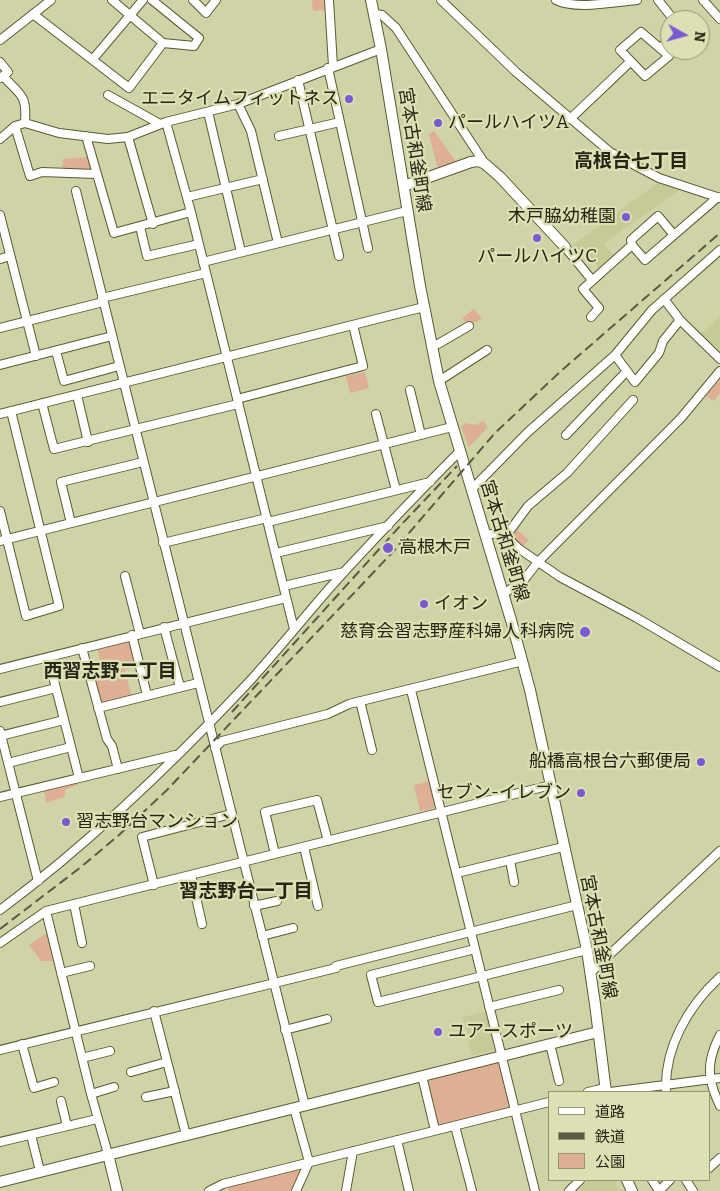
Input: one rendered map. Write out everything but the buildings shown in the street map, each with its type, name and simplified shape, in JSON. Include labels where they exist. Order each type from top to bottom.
[{"type":"street","points":[[0,40],[51,0]]},
{"type":"street","points":[[112,0],[163,43],[194,46],[199,38],[152,0]]},
{"type":"street","points":[[93,59],[143,0]]},
{"type":"street","points":[[193,0],[206,13],[216,0]]},
{"type":"street","points":[[329,0],[331,67],[340,122],[368,248]]},
{"type":"street","name":"宮本古和釜町線","points":[[371,0],[404,186],[405,211],[438,380],[523,661],[587,950],[607,1091]]},
{"type":"street","points":[[441,0],[516,72],[610,152],[668,181],[719,197]]},
{"type":"street","points":[[556,0],[566,4],[584,4],[638,0]]},
{"type":"street","points":[[658,0],[666,10]]},
{"type":"street","points":[[703,0],[720,19]]},
{"type":"street","points":[[33,14],[129,88],[163,43]]},
{"type":"street","points":[[375,14],[382,15],[396,28],[486,164],[592,280]]},
{"type":"street","points":[[660,48],[642,32],[620,50],[645,76],[664,60]]},
{"type":"street","points":[[0,139],[15,126],[25,123],[59,133],[108,139],[128,137],[163,123],[238,104],[381,49]]},
{"type":"street","points":[[0,62],[8,72],[1,77],[24,98],[26,104],[25,123]]},
{"type":"street","points":[[570,119],[630,62]]},
{"type":"street","points":[[298,80],[339,256]]},
{"type":"street","points":[[108,94],[163,123],[191,212],[294,629]]},
{"type":"street","points":[[238,104],[251,131],[278,243]]},
{"type":"street","points":[[208,112],[241,252]]},
{"type":"street","points":[[279,136],[340,122]]},
{"type":"street","points":[[15,126],[30,176],[42,172],[96,174]]},
{"type":"street","points":[[86,136],[114,233],[153,224],[191,212]]},
{"type":"street","points":[[128,137],[153,224]]},
{"type":"street","points":[[404,186],[471,162],[479,161],[486,164]]},
{"type":"street","points":[[187,197],[263,179]]},
{"type":"street","points":[[76,191],[286,1030],[309,1162],[296,1191]]},
{"type":"street","points":[[674,234],[658,216],[631,240],[632,245],[645,260],[719,197]]},
{"type":"street","points":[[203,262],[405,211]]},
{"type":"street","points":[[0,215],[36,356]]},
{"type":"street","points":[[140,227],[147,256],[199,244]]},
{"type":"street","points":[[591,317],[599,308],[583,289],[632,245]]},
{"type":"street","points":[[472,490],[528,432],[615,355],[652,310],[720,250]]},
{"type":"street","points":[[0,259],[10,256]]},
{"type":"street","points":[[0,328],[206,273]]},
{"type":"street","points":[[664,299],[680,320],[720,359]]},
{"type":"street","points":[[0,414],[424,307]]},
{"type":"street","points":[[615,355],[635,382],[659,353],[663,341],[680,320]]},
{"type":"street","points":[[42,403],[54,449],[88,442],[363,366],[353,325]]},
{"type":"street","points":[[431,346],[469,326]]},
{"type":"street","points":[[0,365],[112,336]]},
{"type":"street","points":[[56,350],[64,381],[119,366]]},
{"type":"street","points":[[438,380],[487,350]]},
{"type":"street","points":[[566,435],[626,372]]},
{"type":"street","points":[[503,594],[523,581],[538,562],[681,418],[720,372]]},
{"type":"street","points":[[410,390],[420,435]]},
{"type":"street","points":[[77,395],[88,442]]},
{"type":"street","points":[[506,536],[528,506],[567,473],[633,400]]},
{"type":"street","points":[[0,511],[4,540],[26,616],[59,606],[11,411]]},
{"type":"street","points":[[376,414],[396,490]]},
{"type":"street","points":[[4,540],[452,427]]},
{"type":"street","points":[[0,910],[38,882],[110,820],[208,724],[250,681],[344,572],[459,452]]},
{"type":"street","points":[[71,523],[61,482],[143,462]]},
{"type":"street","points":[[164,543],[430,482]]},
{"type":"street","points":[[276,554],[389,525]]},
{"type":"street","points":[[486,536],[498,533],[506,536],[518,548],[587,593],[637,618],[720,667]]},
{"type":"street","points":[[284,586],[344,572]]},
{"type":"street","points":[[125,576],[147,695]]},
{"type":"street","points":[[0,669],[183,622],[286,598]]},
{"type":"street","points":[[164,628],[180,687]]},
{"type":"street","points":[[82,648],[107,739],[112,746],[118,769]]},
{"type":"street","points":[[48,657],[79,778]]},
{"type":"street","points":[[215,748],[222,740],[328,714],[349,704],[523,661]]},
{"type":"street","points":[[98,708],[198,683]]},
{"type":"street","points":[[0,702],[56,688]]},
{"type":"street","points":[[411,690],[535,1191]]},
{"type":"street","points":[[360,701],[372,750]]},
{"type":"street","points":[[38,882],[0,734],[64,720]]},
{"type":"street","points":[[8,763],[71,747]]},
{"type":"street","points":[[0,797],[177,754]]},
{"type":"street","points":[[0,943],[46,911],[551,785]]},
{"type":"street","points":[[276,854],[265,812],[317,800],[328,841]]},
{"type":"street","points":[[154,885],[142,837],[231,814]]},
{"type":"street","points":[[304,847],[318,906]]},
{"type":"street","points":[[457,873],[563,847]]},
{"type":"street","points":[[590,973],[720,851]]},
{"type":"street","points":[[510,860],[514,882]]},
{"type":"street","points":[[191,875],[202,924]]},
{"type":"street","points":[[254,906],[277,901]]},
{"type":"street","points":[[74,904],[82,943]]},
{"type":"street","points":[[0,1050],[577,905]]},
{"type":"street","points":[[46,911],[97,1119],[117,1191]]},
{"type":"street","points":[[262,936],[293,928]]},
{"type":"street","points":[[475,949],[371,975],[378,1002],[587,950]]},
{"type":"street","points":[[61,973],[90,966]]},
{"type":"street","points":[[666,1088],[668,1061],[686,1018],[700,998],[720,977]]},
{"type":"street","points":[[489,1007],[559,990]]},
{"type":"street","points":[[154,1011],[186,1136]]},
{"type":"street","points":[[286,1030],[327,1019]]},
{"type":"street","points":[[0,1182],[598,1032]]},
{"type":"street","points":[[720,1035],[709,1063],[709,1079],[720,1106]]},
{"type":"street","points":[[22,1044],[34,1088],[54,1082]]},
{"type":"street","points":[[550,1044],[559,1081]]},
{"type":"street","points":[[82,1058],[110,1051]]},
{"type":"street","points":[[131,1072],[167,1062]]},
{"type":"street","points":[[422,1076],[435,1130]]},
{"type":"street","points":[[607,1091],[666,1088],[720,1078]]},
{"type":"street","points":[[91,1094],[114,1087]]},
{"type":"street","points":[[146,1098],[174,1091]]},
{"type":"street","points":[[61,1101],[67,1126]]},
{"type":"street","points":[[212,1191],[224,1184],[548,1102]]},
{"type":"street","points":[[0,1142],[97,1119]]},
{"type":"street","points":[[455,1126],[472,1191]]},
{"type":"street","points":[[31,1135],[40,1172]]},
{"type":"street","points":[[397,1140],[409,1191]]},
{"type":"street","points":[[346,1191],[353,1151]]},
{"type":"street","points":[[710,1167],[720,1158]]},
{"type":"street","points":[[569,1191],[579,1181]]},
{"type":"street","points":[[659,1191],[669,1181]]},
{"type":"shaded area","name":"木戸脇幼稚園","points":[[659,182],[681,189],[603,244],[614,256],[599,268],[587,253],[578,258],[570,247]]},
{"type":"shaded area","points":[[720,316],[720,350],[701,334]]},
{"type":"shaded area","points":[[487,1011],[497,1049],[472,1055],[463,1017]]},
{"type":"shaded area","points":[[587,1181],[614,1181],[619,1191],[576,1191]]},
{"type":"green space","points":[[312,0],[326,0],[326,10],[313,11]]},
{"type":"green space","points":[[434,131],[457,163],[438,169],[429,134]]},
{"type":"green space","points":[[88,157],[92,172],[62,172],[63,159]]},
{"type":"green space","points":[[474,309],[482,319],[468,325],[462,318]]},
{"type":"green space","points":[[365,372],[369,388],[350,393],[346,376]]},
{"type":"green space","points":[[720,380],[720,393],[714,401],[706,396]]},
{"type":"green space","points":[[483,421],[488,427],[469,447],[461,427],[465,423],[476,425]]},
{"type":"green space","points":[[516,529],[529,540],[523,546],[512,535]]},
{"type":"green space","points":[[128,639],[132,641],[138,666],[125,670],[132,698],[104,705],[101,703],[94,681],[105,678],[97,648]]},
{"type":"green space","points":[[77,780],[78,785],[66,789],[64,797],[46,803],[44,789]]},
{"type":"green space","points":[[429,781],[435,805],[432,809],[420,811],[414,785]]},
{"type":"green space","points":[[47,933],[54,961],[41,961],[29,945]]},
{"type":"green space","points":[[498,1063],[511,1106],[508,1109],[440,1126],[436,1125],[426,1083],[428,1081]]},
{"type":"green space","points":[[297,1168],[301,1173],[292,1191],[228,1191],[229,1186]]},
{"type":"railway","points":[[0,929],[81,867],[119,835],[167,790],[390,555],[495,433],[561,371],[720,233]]},
{"type":"railway","points":[[232,712],[401,525],[457,466]]},
{"type":"place","name":"エニタイムフィットネス","points":[[349,99]]},
{"type":"place","name":"パールハイツA","points":[[438,123]]},
{"type":"place","name":"木戸脇幼稚園","points":[[626,217]]},
{"type":"place","name":"パールハイツC","points":[[537,238]]},
{"type":"place","name":"高根木戸","points":[[388,548]]},
{"type":"place","name":"イオン","points":[[424,604]]},
{"type":"place","name":"慈育会習志野産科婦人科病院","points":[[585,632]]},
{"type":"place","name":"船橋高根台六郵便局","points":[[701,762]]},
{"type":"place","name":"セブン-イレブン","points":[[581,793]]},
{"type":"place","name":"習志野台マンション","points":[[66,822]]},
{"type":"place","name":"ユアースポーツ","points":[[438,1032]]},
{"type":"district","name":"高根台七丁目","points":[[631,162]]},
{"type":"district","name":"西習志野二丁目","points":[[110,672]]},
{"type":"district","name":"習志野台一丁目","points":[[246,892]]}]
